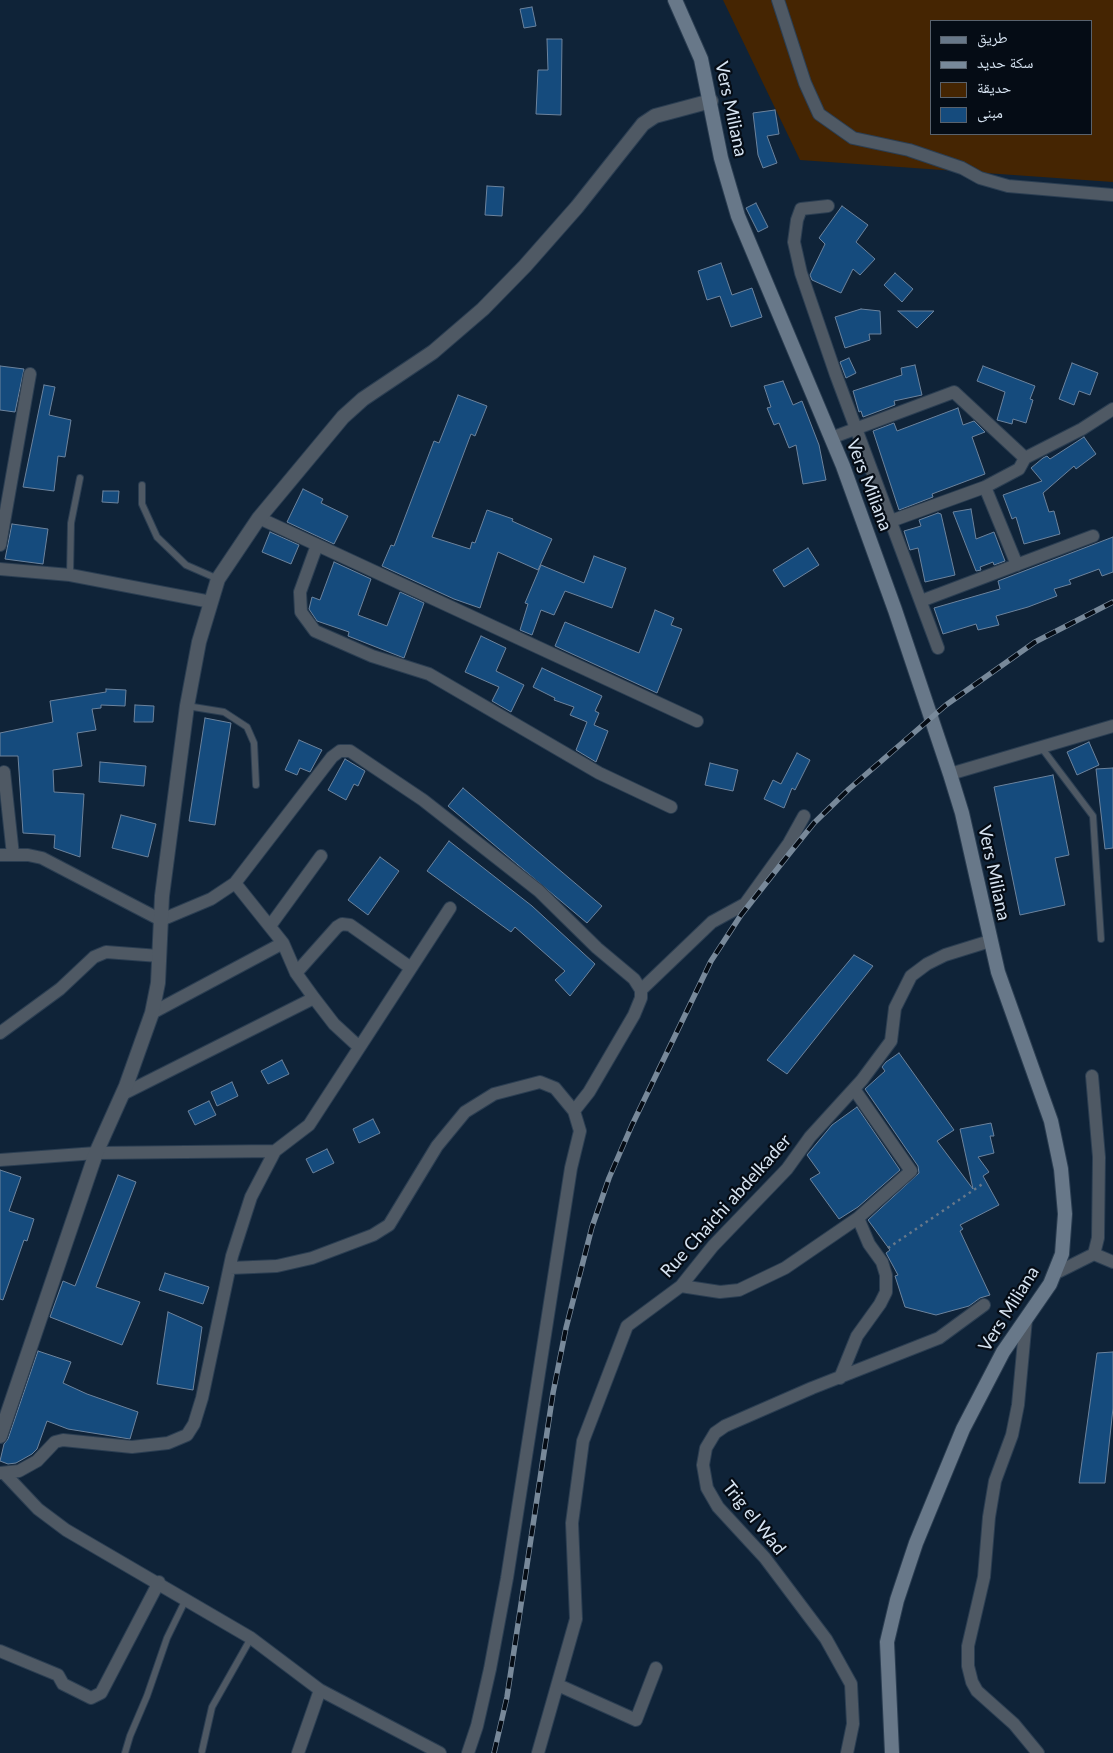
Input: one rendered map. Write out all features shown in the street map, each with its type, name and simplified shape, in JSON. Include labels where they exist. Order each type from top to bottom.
[{"type":"main road","name":"Vers Miliana","points":[[675,0],[700,59],[722,158],[738,216],[831,438],[895,610],[950,774],[962,813],[998,972],[1051,1122],[1062,1170],[1066,1214],[1062,1254],[1050,1284],[1003,1352],[963,1429],[916,1543],[896,1600],[888,1642],[892,1753]]},
{"type":"street","points":[[778,0],[805,82],[819,114],[853,138],[909,150],[962,168],[980,178],[1008,186],[1113,195]]},
{"type":"street","points":[[0,1436],[96,1153],[122,1094],[152,1012],[158,983],[162,896],[187,706],[199,642],[218,579],[259,518],[343,417],[363,399],[434,352],[490,302],[577,207],[643,124],[655,116],[711,102]]},
{"type":"street","points":[[828,206],[801,209],[797,220],[794,242],[801,273],[856,430],[938,648]]},
{"type":"street","points":[[0,545],[30,374]]},
{"type":"street","points":[[831,438],[954,392],[1025,458]]},
{"type":"street","points":[[891,521],[986,487],[1019,469],[1025,458],[1082,429],[1113,409]]},
{"type":"street","points":[[986,487],[1017,565]]},
{"type":"street","points":[[259,518],[697,721]]},
{"type":"street","points":[[920,601],[1093,536]]},
{"type":"street","points":[[317,545],[300,592],[301,612],[315,631],[372,656],[429,674],[599,773],[671,807]]},
{"type":"street","points":[[0,569],[70,575],[211,602]]},
{"type":"street","points":[[950,774],[1113,726]]},
{"type":"street","points":[[0,856],[13,855],[42,858],[161,920],[210,900],[235,883],[332,757],[340,751],[350,751],[423,800],[539,891],[597,948],[634,979],[641,990],[641,998],[634,1015],[589,1092],[574,1112]]},
{"type":"street","points":[[4,772],[13,855]]},
{"type":"street","points":[[641,990],[712,922],[745,904],[788,843],[804,816]]},
{"type":"street","points":[[270,926],[321,856]]},
{"type":"street","points":[[235,883],[283,943],[296,973],[314,998],[334,1024],[359,1047]]},
{"type":"street","points":[[3,1473],[19,1471],[37,1462],[55,1442],[63,1440],[132,1447],[168,1443],[187,1435],[194,1424],[202,1398],[232,1256],[251,1197],[275,1151],[309,1124],[450,908]]},
{"type":"street","points":[[296,973],[337,927],[342,924],[350,925],[411,968]]},
{"type":"street","name":"Rue Chaichi abdelkader","points":[[538,1753],[576,1619],[572,1523],[582,1441],[627,1326],[682,1286],[713,1246],[786,1169],[810,1137],[854,1089],[891,1041],[895,1008],[911,976],[927,964],[945,955],[990,941]]},
{"type":"street","points":[[152,1012],[283,943]]},
{"type":"street","points":[[0,1033],[60,989],[94,957],[106,952],[159,956]]},
{"type":"street","points":[[122,1094],[314,998]]},
{"type":"street","points":[[1054,1274],[1094,1254],[1098,1238],[1099,1157],[1092,1076]]},
{"type":"street","points":[[230,1268],[277,1266],[312,1258],[373,1235],[389,1225],[437,1146],[465,1112],[494,1094],[540,1082],[555,1088],[574,1112],[580,1131],[571,1168],[508,1568],[490,1669],[477,1726],[468,1753]]},
{"type":"street","points":[[682,1286],[720,1292],[738,1290],[785,1268],[858,1218],[911,1171],[854,1089]]},
{"type":"street","points":[[0,1160],[96,1153],[275,1151]]},
{"type":"street","points":[[840,1378],[857,1336],[880,1304],[886,1292],[886,1275],[869,1244],[858,1218]]},
{"type":"street","points":[[1094,1254],[1113,1262]]},
{"type":"street","name":"Trig el Wad","points":[[847,1753],[853,1724],[851,1684],[826,1639],[765,1558],[718,1507],[707,1488],[703,1465],[706,1448],[715,1433],[726,1426],[939,1338],[984,1305]]},
{"type":"street","points":[[1026,1319],[1018,1405],[1012,1435],[995,1481],[989,1517],[984,1577],[968,1646],[972,1682],[977,1691],[1014,1724],[1038,1753]]},
{"type":"street","points":[[3,1473],[38,1509],[66,1530],[102,1553],[159,1582],[251,1638],[320,1690],[440,1753]]},
{"type":"street","points":[[0,1651],[58,1675],[63,1684],[91,1698],[101,1693],[159,1582]]},
{"type":"street","points":[[558,1685],[636,1720],[656,1668]]},
{"type":"street","points":[[298,1753],[320,1690]]},
{"type":"lane","points":[[70,575],[71,523],[80,478]]},
{"type":"lane","points":[[142,485],[142,504],[157,536],[186,565],[218,579]]},
{"type":"lane","points":[[187,706],[224,712],[247,727],[254,743],[256,786]]},
{"type":"lane","points":[[1041,747],[1093,816],[1101,939]]},
{"type":"lane","points":[[125,1753],[167,1638],[186,1599]]},
{"type":"lane","points":[[202,1751],[212,1707],[251,1638]]},
{"type":"path","points":[[877,1256],[984,1183]]},
{"type":"green space","points":[[723,0],[1113,0],[1113,182],[800,160]]},
{"type":"building","points":[[532,7],[536,26],[524,28],[520,9]]},
{"type":"building","points":[[547,39],[562,39],[561,115],[536,114],[538,70],[548,70]]},
{"type":"building","points":[[775,110],[779,134],[767,136],[777,163],[763,168],[758,155],[753,113]]},
{"type":"building","points":[[487,186],[504,187],[502,216],[485,215]]},
{"type":"building","points":[[756,203],[768,227],[758,232],[746,208]]},
{"type":"building","points":[[842,206],[868,225],[856,242],[875,259],[860,275],[853,269],[841,293],[812,280],[810,275],[825,244],[819,238]]},
{"type":"building","points":[[721,263],[732,295],[752,288],[762,317],[731,327],[720,296],[707,300],[698,271]]},
{"type":"building","points":[[895,273],[913,289],[902,302],[884,285]]},
{"type":"building","points":[[861,309],[880,311],[881,334],[869,334],[870,340],[845,348],[835,317]]},
{"type":"building","points":[[898,311],[934,311],[917,328]]},
{"type":"building","points":[[849,358],[856,373],[846,378],[840,362]]},
{"type":"building","points":[[1072,363],[1098,373],[1090,395],[1079,391],[1074,405],[1059,399]]},
{"type":"building","points":[[915,365],[922,395],[894,401],[895,405],[863,417],[861,411],[859,412],[853,391],[902,375],[901,368]]},
{"type":"building","points":[[0,366],[24,369],[15,412],[0,410]]},
{"type":"building","points":[[983,366],[1035,386],[1030,399],[1033,400],[1026,423],[1013,419],[1012,424],[997,420],[1005,392],[977,381]]},
{"type":"building","points":[[783,381],[793,405],[802,401],[819,445],[826,480],[803,484],[796,445],[789,448],[779,423],[774,425],[767,408],[771,407],[764,386]]},
{"type":"building","points":[[44,385],[55,387],[49,415],[71,420],[65,457],[58,456],[54,491],[23,487]]},
{"type":"building","points":[[458,395],[487,406],[475,436],[471,434],[432,537],[470,549],[472,542],[475,543],[487,510],[513,519],[512,521],[552,539],[538,570],[498,552],[480,608],[454,599],[382,566],[391,545],[394,546],[434,441],[439,443]]},
{"type":"building","points":[[958,408],[963,425],[974,421],[985,432],[972,437],[985,474],[932,494],[933,497],[899,510],[873,431],[894,423],[897,431]]},
{"type":"building","points":[[1084,437],[1096,454],[1076,469],[1074,466],[1043,493],[1049,512],[1054,511],[1060,534],[1024,544],[1016,517],[1012,519],[1003,495],[1042,481],[1031,468],[1043,458],[1047,456],[1050,459]]},
{"type":"building","points":[[303,489],[323,499],[321,503],[348,516],[334,544],[287,522]]},
{"type":"building","points":[[103,491],[119,491],[118,503],[102,502]]},
{"type":"building","points":[[971,509],[976,539],[994,532],[1005,561],[994,565],[993,562],[980,567],[981,570],[976,571],[953,512]]},
{"type":"building","points":[[938,513],[941,514],[955,575],[925,582],[918,548],[910,550],[904,531],[921,526],[919,520]]},
{"type":"building","points":[[12,524],[48,529],[43,564],[5,559]]},
{"type":"building","points":[[270,532],[299,545],[291,564],[262,552]]},
{"type":"building","points":[[1113,537],[1113,572],[1102,576],[1099,569],[1069,580],[1071,584],[1054,589],[1057,596],[996,616],[999,625],[978,630],[976,624],[943,634],[934,608],[1000,589],[998,581]]},
{"type":"building","points":[[808,548],[819,565],[784,587],[773,570]]},
{"type":"building","points":[[594,556],[626,568],[612,608],[565,591],[554,615],[541,610],[532,635],[520,630],[528,604],[525,603],[541,565],[584,583]]},
{"type":"building","points":[[334,562],[371,579],[358,615],[387,626],[400,592],[424,603],[404,658],[348,636],[349,632],[317,621],[309,609],[312,597],[320,600]]},
{"type":"building","points":[[655,610],[674,618],[671,625],[682,629],[657,693],[555,646],[565,622],[639,653]]},
{"type":"building","points":[[481,636],[506,648],[496,671],[524,685],[511,712],[492,701],[499,687],[465,672]]},
{"type":"building","points":[[542,668],[602,696],[595,711],[599,713],[594,725],[608,731],[596,762],[576,750],[587,722],[570,715],[574,707],[554,700],[555,698],[533,687]]},
{"type":"building","points":[[106,689],[126,690],[125,706],[101,705],[101,708],[92,709],[96,730],[77,733],[82,766],[53,770],[54,792],[84,794],[80,857],[54,848],[55,835],[23,833],[18,756],[0,756],[0,733],[53,722],[50,701],[106,692]]},
{"type":"building","points":[[135,705],[154,706],[153,722],[134,722]]},
{"type":"building","points":[[205,718],[231,723],[215,825],[189,821]]},
{"type":"building","points":[[299,740],[322,750],[310,772],[300,768],[297,775],[285,770]]},
{"type":"building","points":[[1089,742],[1099,765],[1077,775],[1067,752]]},
{"type":"building","points":[[797,753],[810,760],[795,790],[792,788],[784,808],[764,799],[773,780],[781,784]]},
{"type":"building","points":[[345,759],[365,771],[358,786],[354,784],[346,800],[328,790]]},
{"type":"building","points":[[100,762],[146,766],[144,786],[99,782]]},
{"type":"building","points":[[710,763],[738,770],[733,791],[705,785]]},
{"type":"building","points":[[1113,768],[1113,848],[1105,849],[1096,769]]},
{"type":"building","points":[[1053,775],[1069,855],[1055,858],[1065,905],[1020,915],[994,787]]},
{"type":"building","points":[[463,788],[602,906],[587,923],[448,806]]},
{"type":"building","points":[[121,815],[156,824],[148,857],[112,848]]},
{"type":"building","points":[[449,841],[532,906],[595,964],[570,996],[555,980],[565,971],[515,927],[511,932],[427,871]]},
{"type":"building","points":[[380,857],[399,871],[368,915],[348,900]]},
{"type":"building","points":[[854,955],[873,966],[787,1074],[767,1060]]},
{"type":"building","points":[[899,1053],[954,1130],[937,1141],[973,1189],[960,1129],[991,1123],[994,1136],[990,1136],[994,1153],[978,1157],[989,1172],[983,1176],[999,1205],[960,1225],[963,1229],[960,1231],[990,1295],[980,1298],[969,1306],[936,1315],[905,1307],[895,1276],[898,1275],[886,1253],[890,1250],[868,1220],[919,1173],[918,1166],[865,1089],[885,1071],[882,1067],[886,1062]]},
{"type":"building","points":[[282,1060],[289,1074],[268,1084],[261,1071]]},
{"type":"building","points":[[232,1082],[238,1096],[217,1106],[211,1092]]},
{"type":"building","points":[[209,1101],[216,1115],[195,1125],[188,1111]]},
{"type":"building","points":[[857,1107],[900,1170],[858,1207],[839,1219],[810,1179],[820,1173],[807,1155],[832,1125]]},
{"type":"building","points":[[373,1119],[380,1133],[359,1143],[353,1129]]},
{"type":"building","points":[[327,1149],[334,1163],[313,1173],[306,1159]]},
{"type":"building","points":[[0,1170],[21,1177],[9,1211],[34,1219],[27,1241],[24,1240],[3,1300],[0,1299]]},
{"type":"building","points":[[118,1175],[136,1182],[96,1287],[140,1302],[122,1345],[50,1317],[63,1281],[75,1286]]},
{"type":"building","points":[[165,1273],[209,1287],[203,1304],[159,1290]]},
{"type":"building","points":[[168,1312],[202,1327],[193,1390],[157,1384]]},
{"type":"building","points":[[38,1351],[71,1362],[63,1383],[87,1394],[138,1412],[130,1439],[68,1429],[47,1421],[37,1449],[32,1454],[16,1463],[8,1464],[0,1461],[4,1444],[8,1439]]},
{"type":"building","points":[[1113,1352],[1113,1408],[1105,1483],[1079,1483],[1097,1353]]},
{"type":"railway","points":[[494,1753],[507,1697],[553,1393],[566,1328],[592,1227],[609,1178],[632,1125],[711,961],[741,915],[789,854],[814,823],[849,789],[946,705],[1035,642],[1113,602]]}]
